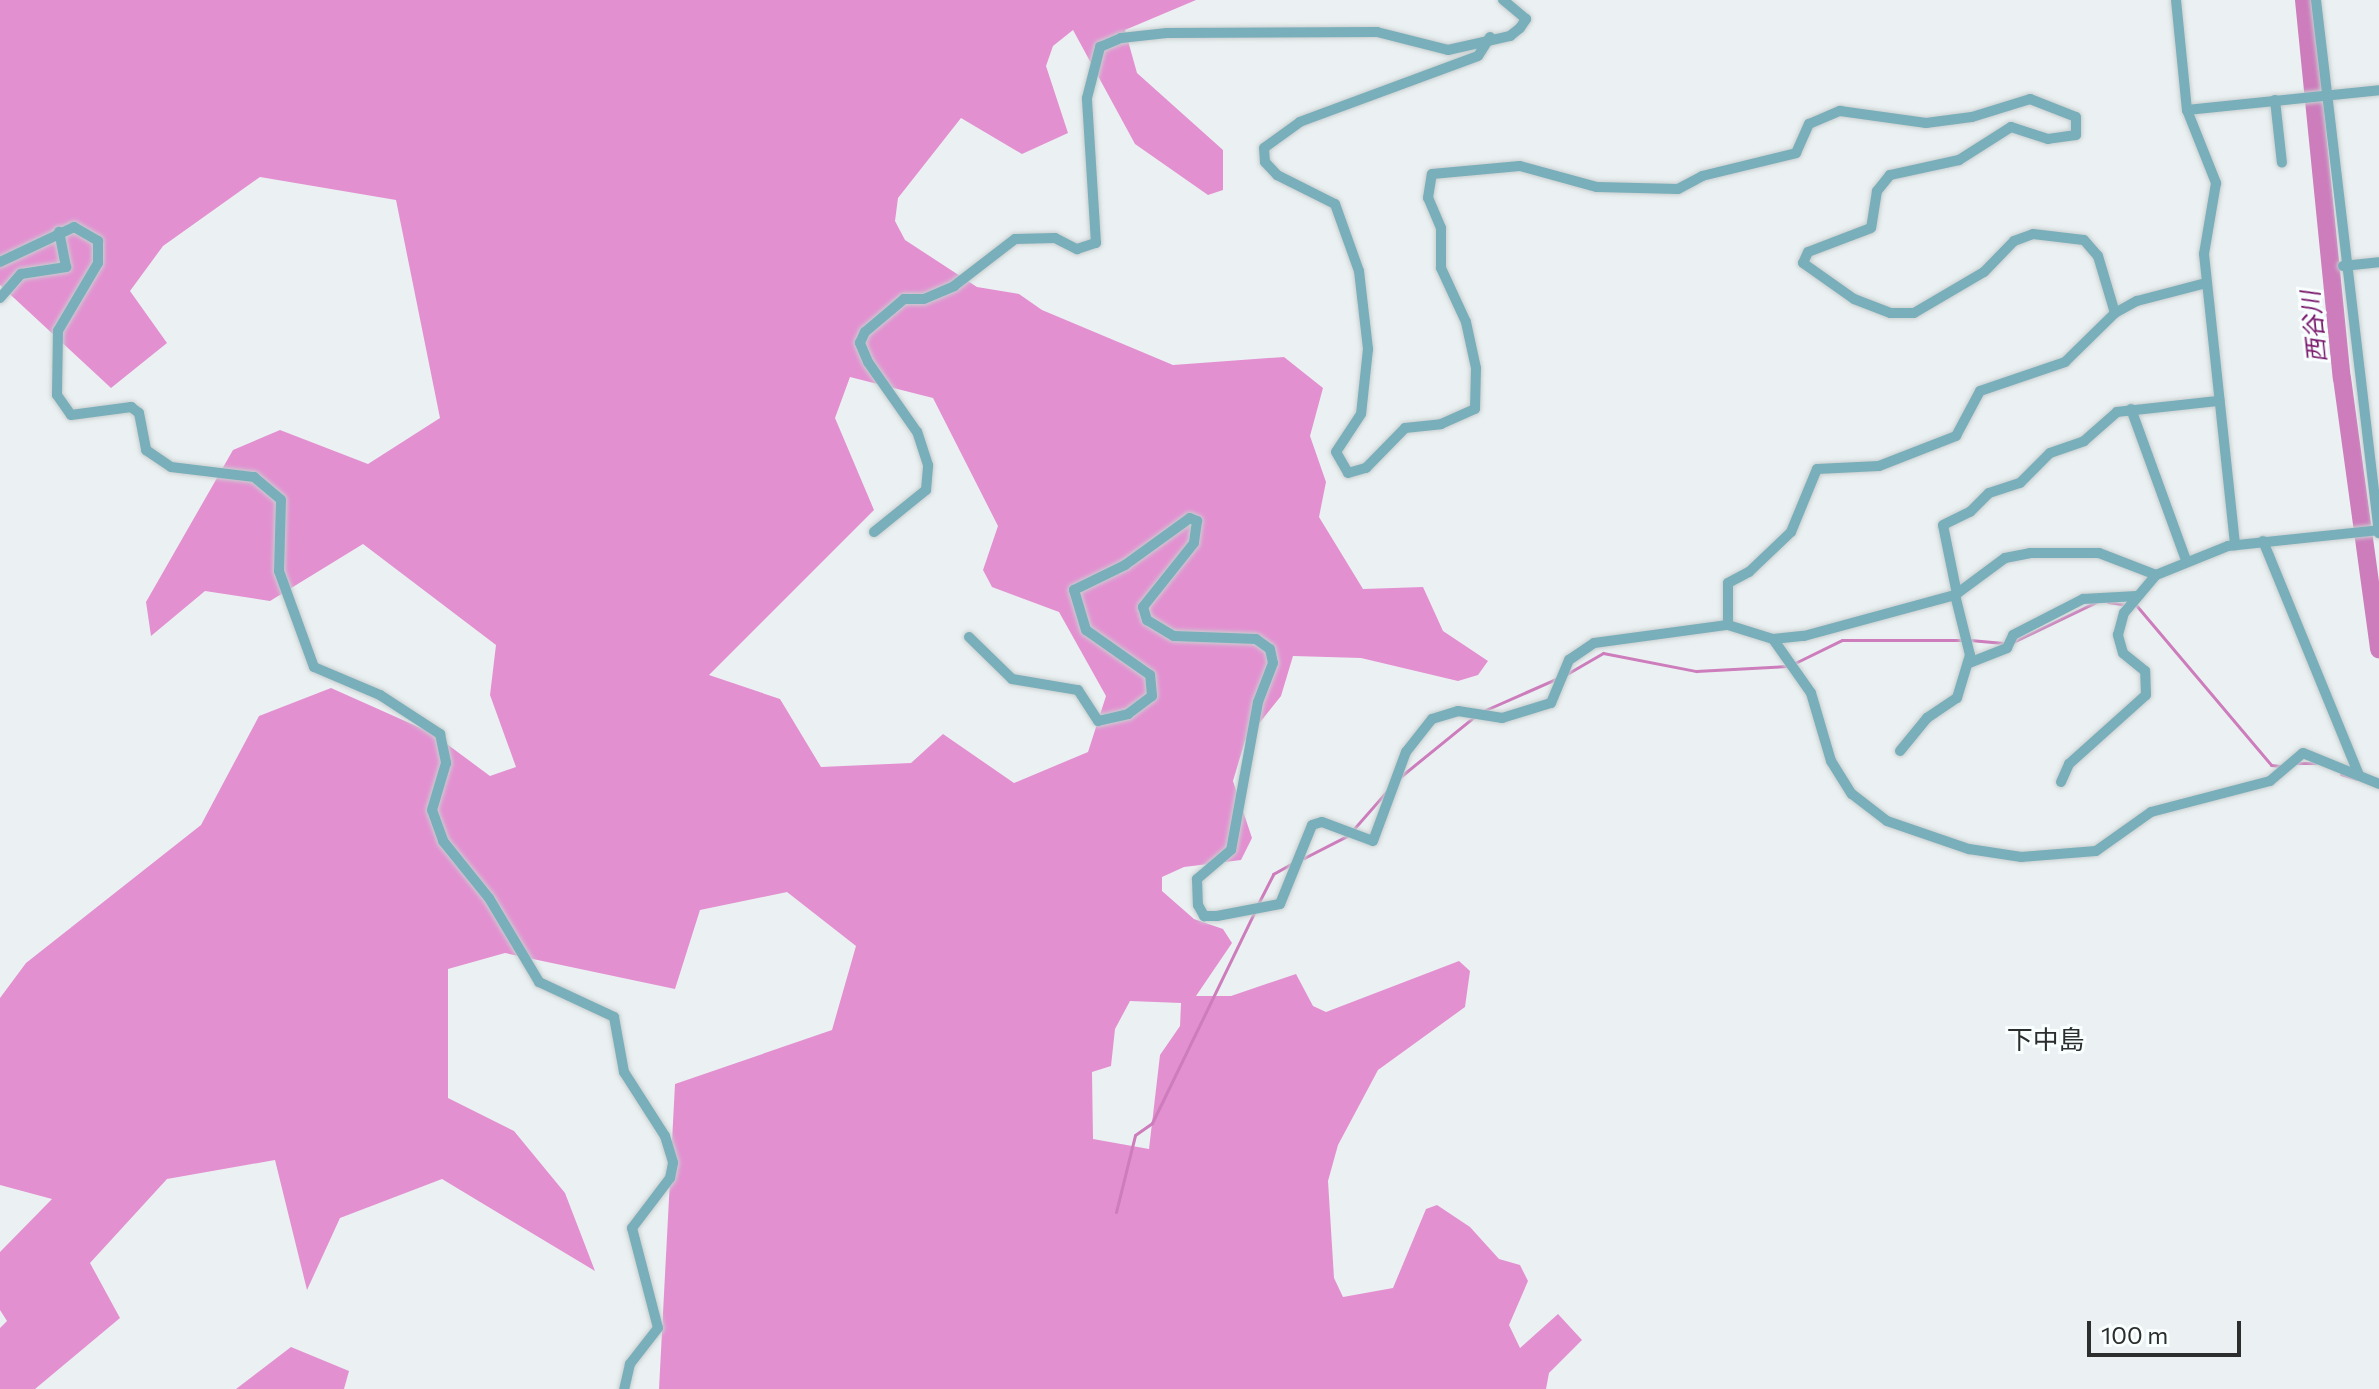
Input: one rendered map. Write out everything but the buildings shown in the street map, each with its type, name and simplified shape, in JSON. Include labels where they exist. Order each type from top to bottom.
[{"type":"street","points":[[874,532],[926,490],[928,465],[917,432],[868,362],[860,343],[865,332],[904,299],[924,299],[954,286],[1015,239],[1055,238],[1077,249],[1096,243],[1087,98],[1100,47],[1137,35],[1377,32],[1448,50],[1490,37],[1510,36],[1526,19],[1503,0]]},
{"type":"street","points":[[2176,0],[2187,110],[2216,183],[2204,254],[2235,545]]},
{"type":"street","points":[[2061,782],[2069,764],[2146,695],[2145,671],[2118,642],[2120,623],[2137,596],[2156,575],[2186,560],[2235,545],[2379,531],[2343,266],[2316,0]]},
{"type":"street","points":[[1490,37],[1478,56],[1300,122],[1264,148],[1265,162],[1277,175],[1335,204],[1359,271],[1368,349],[1361,414],[1336,452],[1348,473],[1366,468],[1405,428],[1441,424],[1475,409],[1480,390],[1466,322],[1441,268],[1441,228],[1428,198],[1432,174],[1520,166],[1597,187],[1678,189],[1702,176],[1796,153],[1809,124],[1840,111],[1926,123],[1972,117],[2030,99],[2076,117],[2076,135],[2048,139],[2011,127],[1959,160],[1890,175],[1877,191],[1871,228],[1808,252],[1803,263],[1854,299],[1890,313],[1914,313],[1984,272],[2014,241],[2033,234],[2084,240],[2098,256],[2115,313]]},
{"type":"street","points":[[2187,110],[2379,90]]},
{"type":"street","points":[[2275,100],[2282,163]]},
{"type":"street","points":[[0,262],[59,232],[74,227],[88,231],[100,255],[58,331],[57,395],[71,415],[131,407],[139,413],[146,450],[171,467],[254,477],[270,487],[281,500],[279,571],[314,667],[380,695],[440,734],[446,763],[432,810],[443,841],[489,898],[539,982],[614,1017],[624,1072],[665,1136],[673,1163],[670,1178],[632,1228],[658,1328],[630,1364],[624,1389]]},
{"type":"street","points":[[0,298],[21,274],[66,267],[59,232]]},
{"type":"street","points":[[2343,266],[2379,262]]},
{"type":"street","points":[[1728,625],[1728,583],[1749,572],[1791,532],[1817,469],[1879,466],[1956,436],[1980,391],[2065,362],[2115,313],[2160,291],[2206,283]]},
{"type":"street","points":[[1900,751],[1927,718],[1955,701],[1969,663],[1941,526],[1972,511],[1989,493],[2022,481],[2050,453],[2084,441],[2112,414],[2131,409],[2219,401]]},
{"type":"street","points":[[2131,409],[2186,560]]},
{"type":"street","points":[[969,637],[1012,679],[1078,690],[1098,721],[1128,714],[1152,696],[1150,675],[1086,630],[1074,590],[1125,565],[1190,518],[1197,521],[1194,543],[1143,607],[1147,620],[1174,636],[1256,639],[1270,649],[1273,663],[1258,702],[1231,850],[1197,879],[1204,916],[1280,904],[1312,825],[1322,822],[1373,841],[1406,752],[1432,719],[1458,711],[1502,718],[1551,703],[1569,660],[1594,643],[1728,625],[1773,639],[1956,594],[2008,556],[2053,550],[2099,553],[2156,575]]},
{"type":"street","points":[[2263,541],[2358,773]]},
{"type":"street","points":[[1969,663],[2005,648],[2013,635],[2083,599],[2137,596]]},
{"type":"street","points":[[1773,639],[1811,693],[1833,766],[1852,794],[1887,821],[1969,849],[2021,857],[2096,851],[2151,812],[2270,781],[2300,754],[2358,773],[2379,784]]},
{"type":"shaded area","points":[[0,0],[1196,0],[1125,30],[1137,73],[1223,150],[1223,190],[1208,195],[1135,144],[1073,30],[1053,46],[1046,66],[1068,133],[1022,154],[961,118],[898,198],[895,221],[905,240],[977,287],[1019,294],[1042,310],[1173,365],[1284,357],[1323,388],[1310,436],[1326,482],[1319,517],[1363,589],[1423,587],[1443,631],[1488,661],[1478,675],[1458,681],[1361,658],[1293,656],[1281,696],[1245,741],[1233,781],[1252,838],[1241,860],[1184,867],[1162,877],[1162,891],[1194,919],[1223,929],[1232,943],[1196,996],[1231,996],[1296,974],[1313,1006],[1326,1012],[1459,961],[1470,971],[1465,1007],[1378,1070],[1338,1145],[1328,1181],[1334,1278],[1343,1297],[1393,1288],[1426,1209],[1437,1205],[1470,1227],[1499,1259],[1520,1265],[1528,1281],[1509,1325],[1520,1348],[1558,1314],[1582,1340],[1549,1373],[1546,1389],[659,1389],[675,1084],[832,1030],[856,946],[787,892],[700,910],[675,989],[505,953],[448,969],[448,1098],[514,1131],[565,1193],[595,1271],[442,1179],[340,1218],[307,1290],[275,1160],[167,1179],[90,1263],[120,1318],[35,1389],[0,1389],[0,1328],[7,1321],[0,1310],[0,1252],[52,1199],[0,1185],[0,998],[26,963],[201,825],[259,716],[331,688],[432,733],[490,776],[516,767],[490,695],[496,645],[363,544],[270,601],[205,591],[151,636],[146,602],[233,450],[280,430],[368,464],[440,418],[396,200],[260,177],[163,246],[130,291],[167,343],[111,388],[0,285]],"holes":[[[850,377],[933,398],[998,526],[983,570],[992,587],[1059,612],[1106,696],[1088,752],[1014,783],[943,734],[911,763],[821,767],[780,699],[709,675],[874,510],[835,418]],[[1130,1001],[1181,1003],[1180,1026],[1160,1055],[1149,1149],[1093,1139],[1092,1072],[1111,1066],[1115,1029]]]},
{"type":"shaded area","points":[[291,1347],[349,1371],[344,1389],[236,1389]]},
{"type":"waterway","name":"西谷川","points":[[2304,0],[2342,378],[2379,649]]},
{"type":"waterway","points":[[2013,642],[2096,602]]},
{"type":"waterway","points":[[2108,602],[2128,605]]},
{"type":"waterway","points":[[2136,605],[2271,765],[2280,766]]},
{"type":"waterway","points":[[1795,663],[1842,640],[1962,640]]},
{"type":"waterway","points":[[1970,640],[2006,643]]},
{"type":"waterway","points":[[1565,675],[1603,653],[1696,671],[1788,666]]},
{"type":"waterway","points":[[1481,712],[1558,678]]},
{"type":"waterway","points":[[1400,777],[1475,716]]},
{"type":"waterway","points":[[2296,763],[2316,763]]},
{"type":"waterway","points":[[2341,774],[2356,779]]},
{"type":"waterway","points":[[1352,831],[1387,791]]},
{"type":"waterway","points":[[1304,858],[1347,836]]},
{"type":"waterway","points":[[1258,904],[1273,874],[1293,863]]},
{"type":"waterway","points":[[1116,1212],[1135,1135],[1152,1123],[1255,911]]},
{"type":"district","name":"下中島","points":[[2046,1039]]}]
